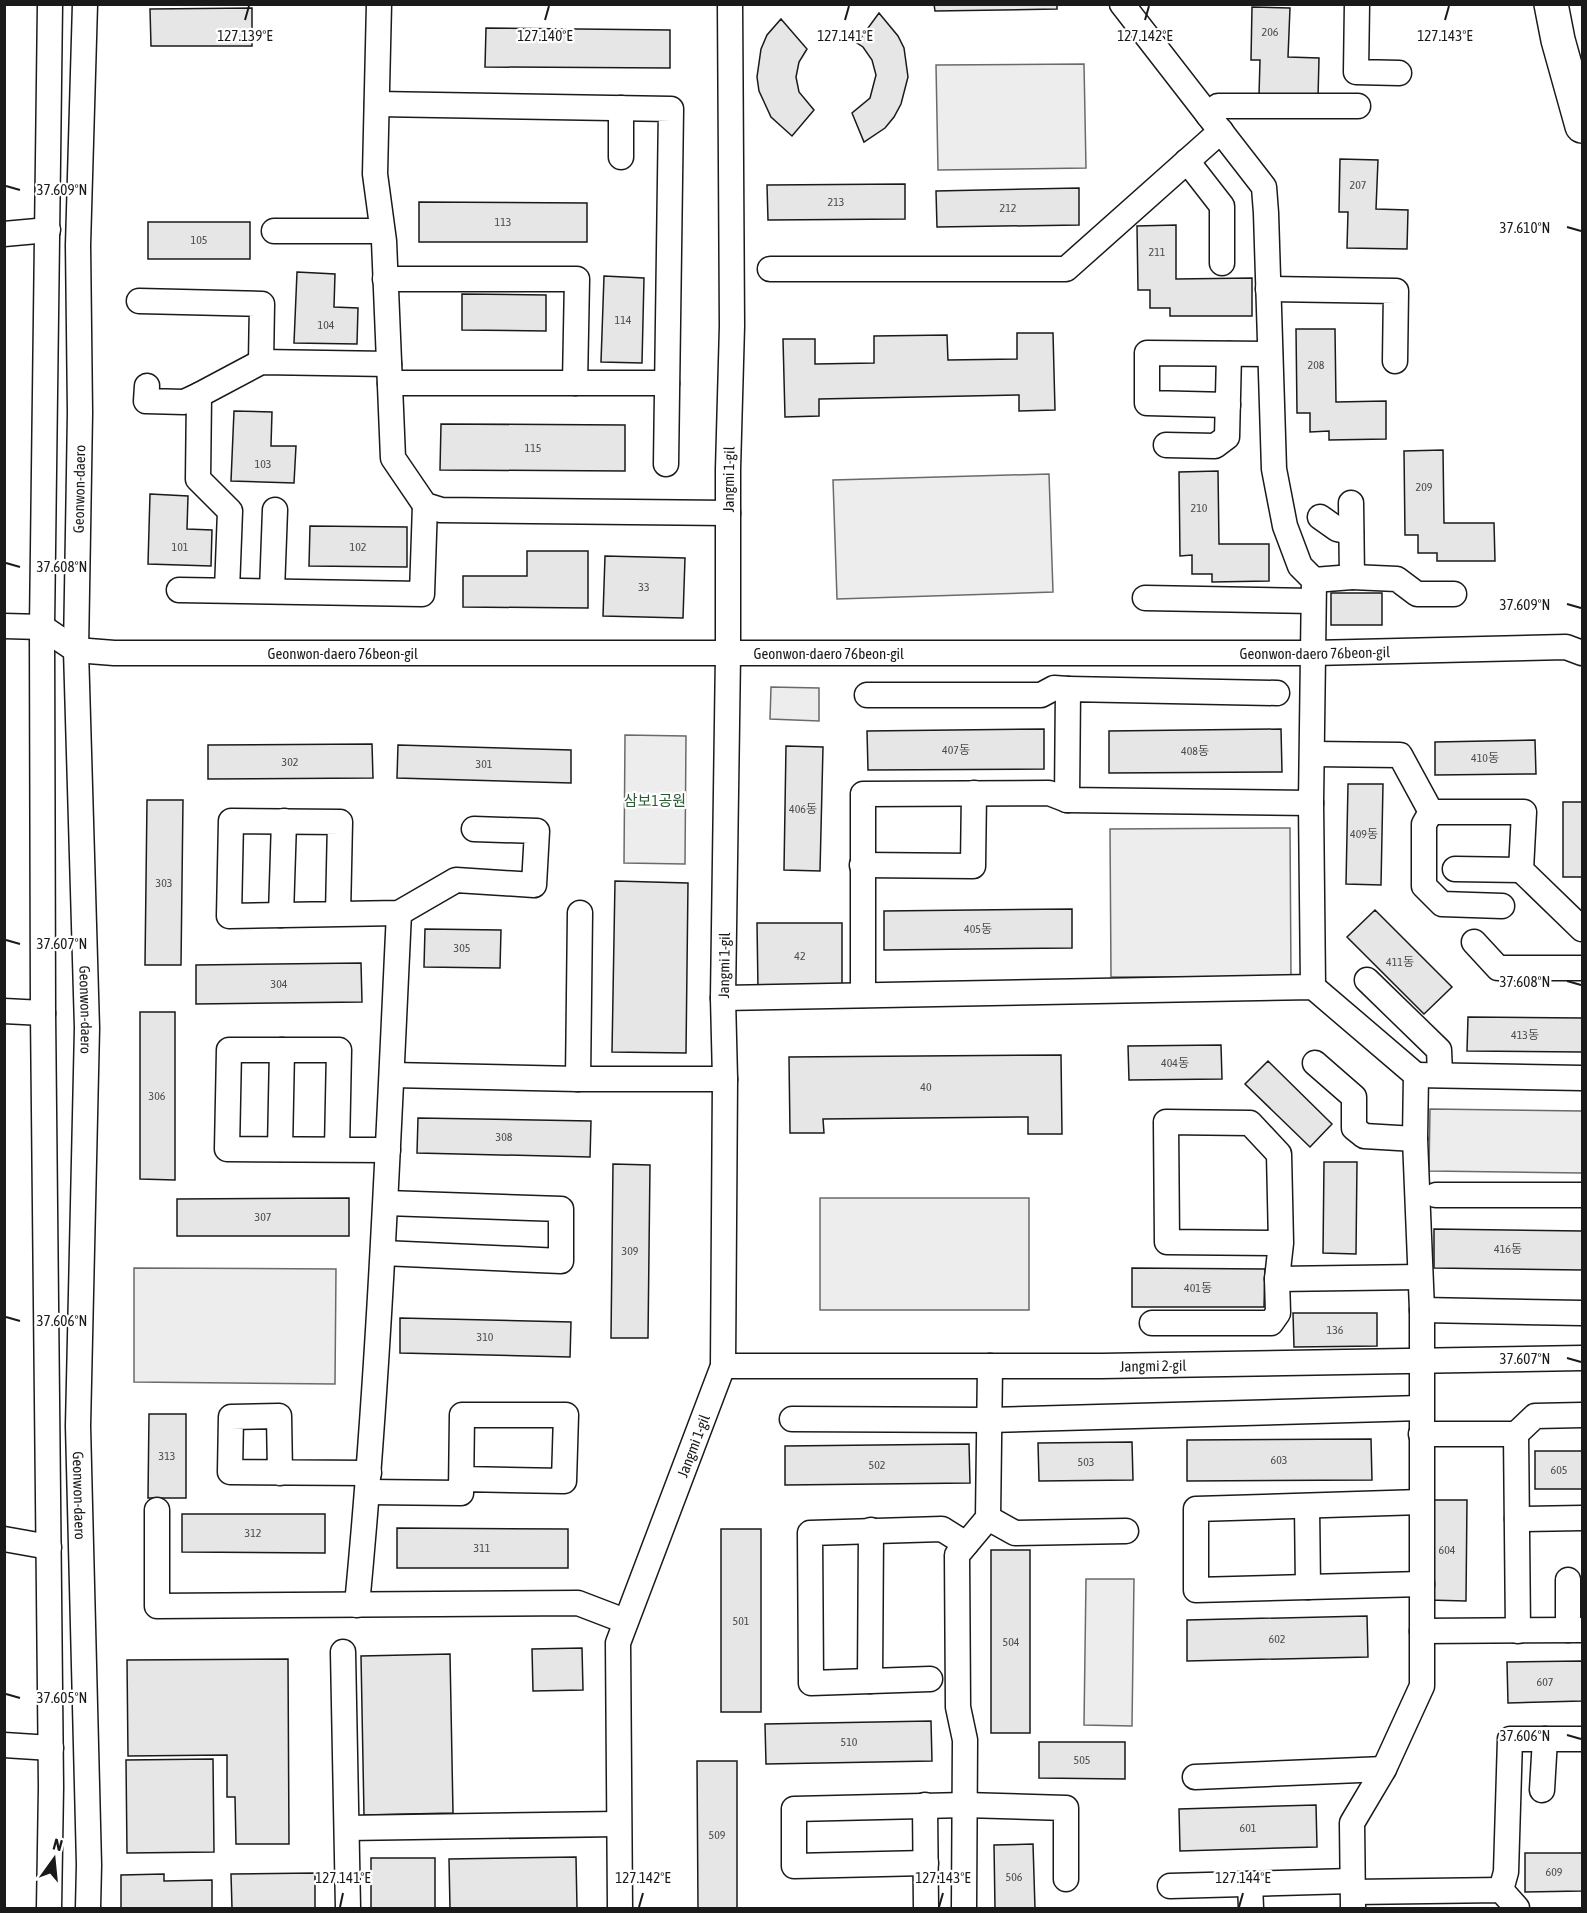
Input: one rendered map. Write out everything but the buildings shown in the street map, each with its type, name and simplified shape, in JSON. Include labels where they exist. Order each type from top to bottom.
[{"type":"highway","points":[[1551,4],[1558,40],[1582,126]]},
{"type":"street","name":"Geonwon-daero","points":[[49,1908],[51,1748],[43,1013],[42,627],[50,4]]},
{"type":"street","name":"Geonwon-daero","points":[[85,4],[78,245],[80,413],[76,650],[87,1028],[78,1426],[89,1865],[88,1908]]},
{"type":"street","points":[[179,590],[422,594],[425,505],[393,458],[382,231],[375,174],[379,4]]},
{"type":"street","name":"Jangmi 1-gil","points":[[620,1908],[618,1643],[723,1366],[723,998],[728,469],[732,326],[730,4]]},
{"type":"street","points":[[1122,4],[1264,187],[1274,469],[1285,525],[1300,566],[1313,590],[1311,803],[1313,987]]},
{"type":"street","points":[[1357,4],[1356,72],[1399,73]]},
{"type":"street","points":[[377,104],[671,109],[666,464]]},
{"type":"street","points":[[770,268],[1066,269],[1187,161],[1214,123],[1218,106],[1358,106]]},
{"type":"street","points":[[621,108],[621,157]]},
{"type":"street","points":[[1187,161],[1222,206],[1222,263]]},
{"type":"street","points":[[4,234],[48,230]]},
{"type":"street","points":[[273,231],[382,231]]},
{"type":"street","points":[[385,279],[577,279],[575,383]]},
{"type":"street","points":[[1268,289],[1396,291],[1395,361]]},
{"type":"street","points":[[139,301],[262,304],[261,362]]},
{"type":"street","points":[[1228,405],[1147,403],[1147,353],[1270,354]]},
{"type":"street","points":[[1166,445],[1215,446],[1227,437],[1229,354]]},
{"type":"street","points":[[147,386],[146,401],[184,402],[261,362],[389,373],[575,383],[667,383]]},
{"type":"street","points":[[199,395],[198,479],[230,511],[227,590]]},
{"type":"street","points":[[1351,503],[1352,577]]},
{"type":"street","points":[[425,505],[441,510],[728,513]]},
{"type":"street","points":[[272,591],[275,510]]},
{"type":"street","points":[[1320,517],[1337,530],[1351,532]]},
{"type":"street","points":[[1145,598],[1313,590],[1352,577],[1397,579],[1418,594],[1454,594]]},
{"type":"street","points":[[4,626],[42,627],[76,650]]},
{"type":"street","name":"Geonwon-daero 76beon-gil","points":[[76,650],[126,653],[1313,653],[1566,646],[1582,653]]},
{"type":"street","points":[[867,695],[1041,694],[1054,688],[1277,693]]},
{"type":"street","points":[[1067,800],[1068,689]]},
{"type":"street","points":[[1313,753],[1400,755],[1431,812]]},
{"type":"street","points":[[862,865],[973,866],[974,793]]},
{"type":"street","points":[[863,995],[863,794],[1049,793],[1067,800],[1311,803]]},
{"type":"street","points":[[1431,812],[1524,812],[1521,870]]},
{"type":"street","points":[[1431,812],[1424,824],[1424,886],[1442,904],[1502,906]]},
{"type":"street","points":[[338,914],[340,822],[231,821],[229,916],[399,913],[456,880],[534,885],[537,831],[474,829]]},
{"type":"street","points":[[281,915],[284,821]]},
{"type":"street","points":[[1455,869],[1521,870],[1582,929]]},
{"type":"street","points":[[357,1605],[368,1482],[383,1253],[399,913]]},
{"type":"street","points":[[578,1079],[580,913]]},
{"type":"street","points":[[1473,942],[1498,968],[1582,968]]},
{"type":"street","points":[[1367,980],[1439,1050],[1440,1074]]},
{"type":"street","points":[[723,998],[1313,987],[1416,1075],[1582,1077]]},
{"type":"street","points":[[4,1011],[43,1013]]},
{"type":"street","points":[[337,1149],[339,1050],[229,1050],[227,1149],[388,1150]]},
{"type":"street","points":[[280,1149],[282,1050]]},
{"type":"street","points":[[1315,1063],[1354,1097],[1354,1128],[1364,1136],[1415,1139]]},
{"type":"street","points":[[392,1075],[724,1079]]},
{"type":"street","points":[[1353,1894],[1352,1823],[1384,1769],[1422,1686],[1422,1310],[1415,1139],[1416,1075]]},
{"type":"street","points":[[1152,1323],[1271,1323],[1278,1313],[1281,1242],[1279,1154],[1250,1123],[1166,1122],[1167,1242],[1281,1242]]},
{"type":"street","points":[[1436,1195],[1582,1195]]},
{"type":"street","points":[[383,1253],[561,1262],[561,1209],[386,1203]]},
{"type":"street","points":[[1278,1279],[1420,1277]]},
{"type":"street","points":[[1422,1310],[1582,1313]]},
{"type":"street","name":"Jangmi 2-gil","points":[[723,1366],[1101,1366],[1582,1358]]},
{"type":"street","points":[[964,1908],[965,1740],[958,1707],[957,1555],[988,1518],[990,1366]]},
{"type":"street","points":[[792,1419],[989,1420],[1421,1408]]},
{"type":"street","points":[[280,1473],[461,1493],[462,1415],[566,1415],[564,1481],[462,1479]]},
{"type":"street","points":[[1421,1434],[1516,1434],[1535,1416],[1582,1415]]},
{"type":"street","points":[[1516,1434],[1518,1631]]},
{"type":"street","points":[[1421,1502],[1196,1509],[1196,1590],[1422,1584]]},
{"type":"street","points":[[1307,1507],[1308,1587]]},
{"type":"street","points":[[157,1510],[157,1606],[578,1603],[625,1621]]},
{"type":"street","points":[[988,1518],[1015,1533],[1126,1531]]},
{"type":"street","points":[[1517,1519],[1582,1518]]},
{"type":"street","points":[[930,1679],[811,1683],[810,1533],[942,1529],[966,1544]]},
{"type":"street","points":[[870,1681],[871,1530]]},
{"type":"street","points":[[4,1539],[49,1547]]},
{"type":"street","points":[[1422,1631],[1575,1630],[1568,1580]]},
{"type":"street","points":[[343,1652],[348,1908]]},
{"type":"street","points":[[1501,1890],[1506,1872],[1510,1739],[1582,1739]]},
{"type":"street","points":[[1542,1790],[1545,1739]]},
{"type":"street","points":[[4,1745],[51,1748]]},
{"type":"street","points":[[1195,1777],[1384,1769]]},
{"type":"street","points":[[925,1805],[926,1908]]},
{"type":"street","points":[[926,1863],[794,1866],[794,1809],[925,1805],[1066,1808],[1066,1879]]},
{"type":"street","points":[[347,1828],[618,1824]]},
{"type":"street","points":[[1170,1886],[1250,1884],[1353,1894],[1501,1890],[1517,1908]]},
{"type":"street","points":[[1250,1884],[1251,1908]]},
{"type":"shaded area","points":[[1084,64],[1086,168],[938,170],[936,65]]},
{"type":"shaded area","points":[[1049,474],[1053,592],[837,599],[833,480]]},
{"type":"shaded area","points":[[771,687],[819,688],[819,721],[770,719]]},
{"type":"shaded area","name":"삼보1공원","points":[[625,735],[686,736],[685,864],[624,863]]},
{"type":"shaded area","points":[[1290,828],[1291,977],[1111,977],[1110,829]]},
{"type":"shaded area","points":[[1430,1109],[1582,1111],[1582,1173],[1429,1171]]},
{"type":"shaded area","points":[[820,1198],[1029,1198],[1029,1310],[820,1310]]},
{"type":"shaded area","points":[[134,1268],[336,1269],[335,1384],[134,1382]]},
{"type":"shaded area","points":[[1086,1579],[1134,1579],[1132,1726],[1084,1725]]}]
